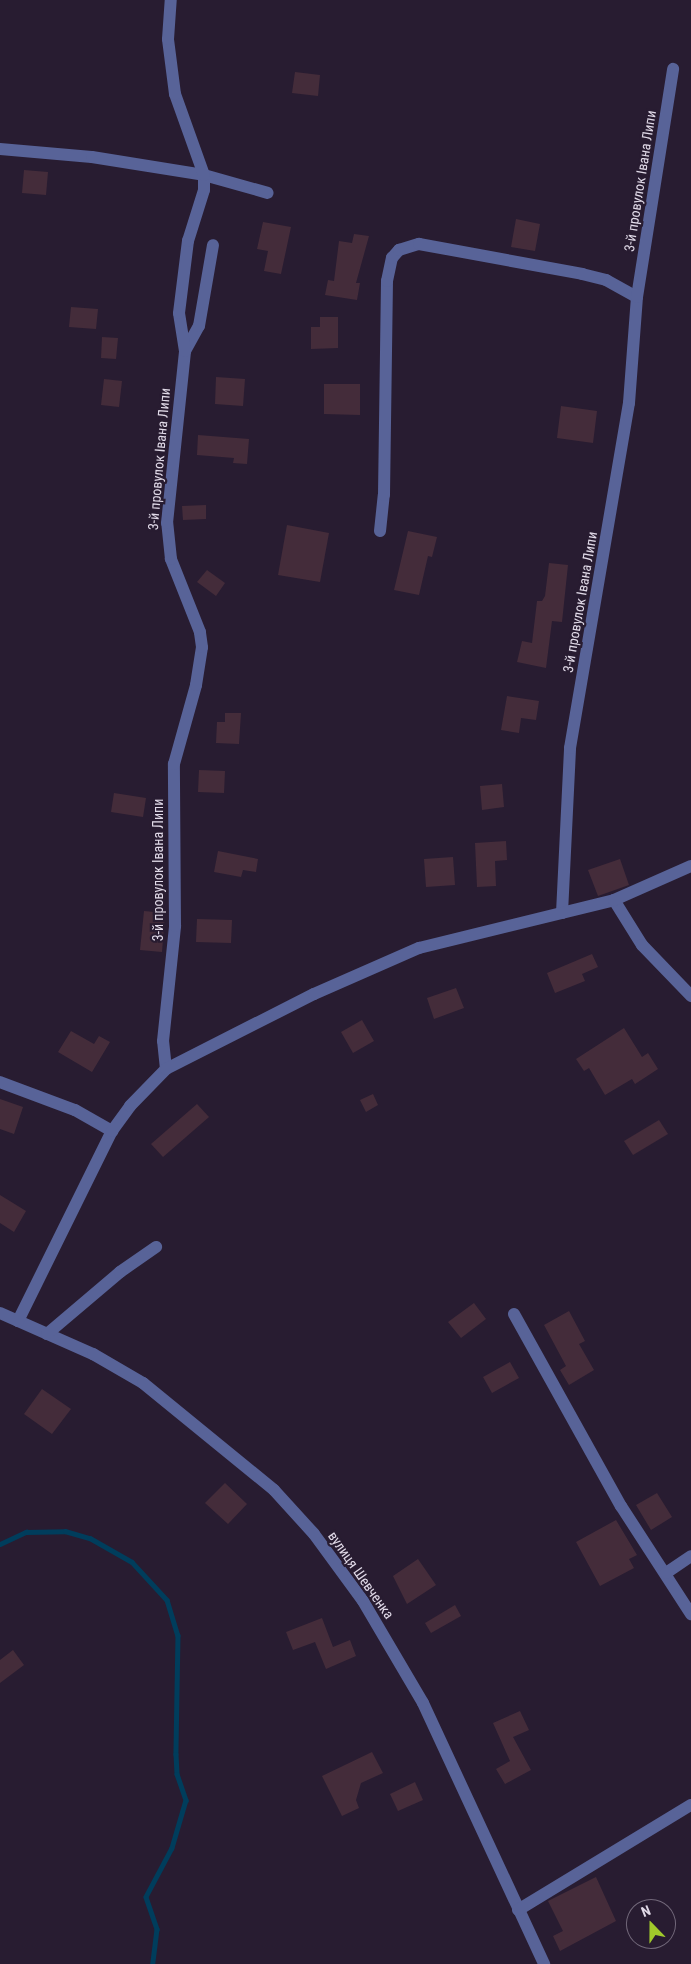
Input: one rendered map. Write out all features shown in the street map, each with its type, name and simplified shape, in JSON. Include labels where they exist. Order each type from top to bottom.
[{"type":"street","name":"3-й провулок Івана Липи","points":[[166,1069],[163,1041],[175,926],[174,764],[196,686],[202,647],[200,632],[171,559],[166,523],[184,351],[179,313],[188,242],[204,190],[204,175],[175,94],[168,38],[171,0]]},
{"type":"street","name":"3-й провулок Івана Липи","points":[[562,913],[570,748],[629,403],[637,298],[673,69]]},
{"type":"street","points":[[0,149],[92,157],[204,175],[268,193]]},
{"type":"street","points":[[380,531],[384,495],[387,281],[392,258],[399,250],[419,244],[582,274],[613,283],[637,298]]},
{"type":"street","points":[[184,351],[199,326],[213,245]]},
{"type":"street","points":[[18,1321],[112,1131],[135,1101],[166,1069],[314,994],[419,948],[614,900],[691,866]]},
{"type":"street","points":[[614,900],[642,945],[691,996]]},
{"type":"street","points":[[0,1082],[75,1110],[112,1131]]},
{"type":"street","points":[[47,1334],[120,1272],[156,1247]]},
{"type":"street","name":"вулиця Шевченка","points":[[0,1313],[121,1368],[170,1403],[274,1490],[314,1534],[368,1609],[424,1703],[480,1821],[518,1910],[544,1964]]},
{"type":"street","points":[[514,1314],[621,1506],[666,1572],[691,1614]]},
{"type":"street","points":[[666,1572],[691,1556]]},
{"type":"street","points":[[518,1910],[691,1805]]},
{"type":"building","points":[[295,72],[320,75],[318,96],[292,93]]},
{"type":"building","points":[[24,170],[48,172],[46,195],[22,193]]},
{"type":"building","points":[[516,219],[540,224],[535,251],[511,247]]},
{"type":"building","points":[[263,222],[291,227],[281,274],[264,271],[268,251],[257,249]]},
{"type":"building","points":[[354,234],[369,236],[356,283],[360,283],[357,300],[325,295],[328,280],[334,281],[339,241],[352,243]]},
{"type":"building","points":[[71,307],[98,309],[96,329],[69,327]]},
{"type":"building","points":[[320,317],[338,317],[338,348],[311,349],[311,327],[320,327]]},
{"type":"building","points":[[102,337],[118,338],[116,359],[101,358]]},
{"type":"building","points":[[216,377],[245,379],[243,406],[215,404]]},
{"type":"building","points":[[104,379],[122,381],[119,407],[101,405]]},
{"type":"building","points":[[324,384],[360,384],[360,415],[324,414]]},
{"type":"building","points":[[561,406],[597,411],[593,443],[557,438]]},
{"type":"building","points":[[198,435],[249,439],[247,464],[233,463],[234,458],[197,455]]},
{"type":"building","points":[[206,505],[206,519],[183,520],[182,506]]},
{"type":"building","points":[[287,525],[329,533],[320,582],[278,575]]},
{"type":"building","points":[[408,531],[437,537],[432,557],[428,556],[419,595],[394,590]]},
{"type":"building","points":[[549,563],[568,565],[562,622],[552,621],[546,668],[517,662],[522,641],[532,643],[537,601],[542,601],[545,596]]},
{"type":"building","points":[[207,570],[225,583],[216,596],[197,582]]},
{"type":"building","points":[[507,696],[539,701],[536,720],[521,718],[519,733],[501,730]]},
{"type":"building","points":[[225,713],[241,713],[239,744],[216,743],[217,722],[225,722]]},
{"type":"building","points":[[199,770],[225,771],[224,793],[198,792]]},
{"type":"building","points":[[502,784],[504,807],[482,810],[480,786]]},
{"type":"building","points":[[114,793],[146,798],[143,817],[111,812]]},
{"type":"building","points":[[506,841],[507,860],[495,861],[496,886],[477,887],[475,843]]},
{"type":"building","points":[[218,851],[258,859],[256,872],[243,870],[241,877],[214,872]]},
{"type":"building","points":[[453,857],[455,885],[426,887],[424,859]]},
{"type":"building","points":[[620,859],[629,885],[598,896],[588,870]]},
{"type":"building","points":[[144,911],[165,913],[162,952],[140,950]]},
{"type":"building","points":[[197,919],[232,920],[231,943],[196,942]]},
{"type":"building","points":[[592,954],[598,967],[582,974],[585,981],[555,993],[547,973]]},
{"type":"building","points":[[456,988],[464,1008],[434,1019],[427,998]]},
{"type":"building","points":[[362,1020],[374,1041],[353,1053],[341,1032]]},
{"type":"building","points":[[624,1028],[642,1057],[648,1053],[658,1069],[635,1084],[632,1079],[605,1095],[589,1068],[584,1071],[576,1059]]},
{"type":"building","points":[[71,1031],[94,1044],[99,1036],[110,1042],[92,1072],[58,1052]]},
{"type":"building","points":[[373,1094],[378,1105],[366,1112],[360,1100]]},
{"type":"building","points":[[0,1099],[23,1107],[14,1134],[0,1129]]},
{"type":"building","points":[[197,1104],[209,1117],[163,1157],[151,1144]]},
{"type":"building","points":[[659,1120],[668,1134],[633,1155],[624,1141]]},
{"type":"building","points":[[0,1195],[26,1211],[14,1232],[0,1223]]},
{"type":"building","points":[[474,1303],[486,1319],[461,1338],[448,1322]]},
{"type":"building","points":[[569,1311],[585,1341],[579,1344],[594,1370],[569,1385],[560,1370],[566,1366],[544,1325]]},
{"type":"building","points":[[510,1362],[519,1378],[492,1393],[483,1377]]},
{"type":"building","points":[[42,1389],[71,1409],[52,1434],[24,1414]]},
{"type":"building","points":[[225,1483],[247,1504],[228,1524],[205,1503]]},
{"type":"building","points":[[657,1493],[672,1517],[651,1530],[636,1505]]},
{"type":"building","points":[[616,1520],[637,1555],[629,1559],[634,1568],[600,1586],[576,1542]]},
{"type":"building","points":[[418,1559],[436,1585],[407,1604],[393,1576]]},
{"type":"building","points":[[455,1605],[461,1616],[431,1633],[425,1623]]},
{"type":"building","points":[[322,1618],[333,1647],[350,1640],[356,1656],[326,1669],[315,1642],[293,1650],[286,1632]]},
{"type":"building","points":[[13,1650],[24,1665],[0,1683],[0,1660]]},
{"type":"building","points":[[520,1711],[529,1730],[513,1737],[531,1770],[505,1784],[496,1769],[510,1761],[493,1723]]},
{"type":"building","points":[[372,1752],[383,1773],[361,1783],[356,1800],[359,1808],[342,1816],[322,1776]]},
{"type":"building","points":[[415,1782],[423,1800],[398,1811],[390,1794]]},
{"type":"building","points":[[596,1877],[616,1921],[560,1951],[553,1936],[563,1931],[548,1901]]},
{"type":"waterway","points":[[0,1544],[26,1532],[65,1531],[90,1538],[132,1562],[167,1600],[178,1635],[176,1754],[177,1774],[186,1800],[172,1848],[146,1897],[157,1929],[153,1964]]}]
